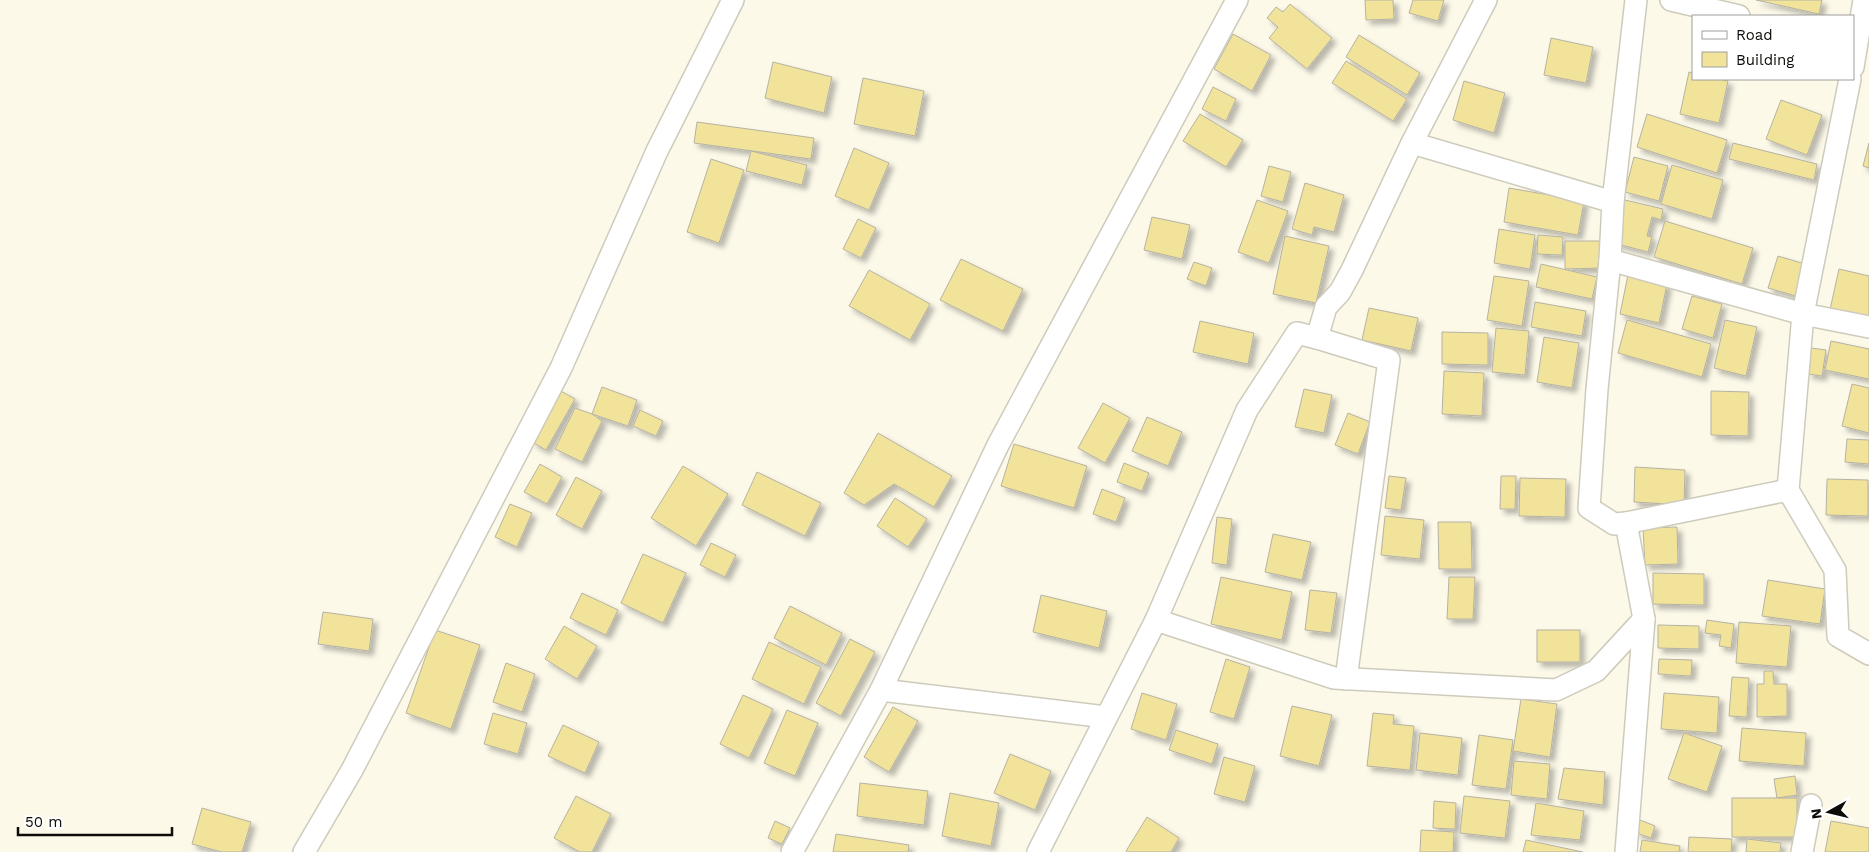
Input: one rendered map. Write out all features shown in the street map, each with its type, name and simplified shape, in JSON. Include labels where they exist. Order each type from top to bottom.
[{"type":"street","points":[[304,852],[352,770],[561,368],[657,151],[734,0]]},
{"type":"street","points":[[792,852],[881,690],[998,445],[1237,0]]},
{"type":"street","points":[[1317,338],[1326,307],[1340,292],[1352,270],[1412,144],[1486,0]]},
{"type":"street","points":[[1636,0],[1613,202],[1610,260],[1597,389],[1589,508],[1614,524],[1626,523],[1788,490]]},
{"type":"street","points":[[1671,0],[1735,15]]},
{"type":"street","points":[[1854,64],[1860,46],[1864,0]]},
{"type":"street","points":[[1850,80],[1803,314],[1788,490],[1834,570],[1838,636],[1869,654]]},
{"type":"street","points":[[1412,144],[1613,202]]},
{"type":"street","points":[[1610,260],[1803,314],[1869,327]]},
{"type":"street","points":[[1038,852],[1156,620],[1247,410],[1297,333],[1389,360],[1346,679]]},
{"type":"street","points":[[1626,523],[1644,619],[1626,852]]},
{"type":"street","points":[[1156,620],[1334,678],[1556,690],[1596,671],[1644,619]]},
{"type":"street","points":[[881,690],[1106,717]]},
{"type":"street","points":[[1802,852],[1811,805]]},
{"type":"building","points":[[1365,0],[1393,0],[1394,19],[1366,20]]},
{"type":"building","points":[[1413,0],[1444,0],[1438,21],[1409,13]]},
{"type":"building","points":[[1756,0],[1822,0],[1819,14]]},
{"type":"building","points":[[1290,4],[1332,38],[1307,69],[1269,38],[1278,27],[1267,18],[1276,7],[1283,12]]},
{"type":"building","points":[[1233,34],[1271,55],[1252,91],[1214,69]]},
{"type":"building","points":[[1359,35],[1420,73],[1407,95],[1346,57]]},
{"type":"building","points":[[1551,38],[1593,47],[1586,83],[1544,75]]},
{"type":"building","points":[[1346,61],[1407,99],[1393,121],[1332,83]]},
{"type":"building","points":[[773,62],[832,77],[824,113],[765,98]]},
{"type":"building","points":[[1689,72],[1692,73],[1692,80],[1728,81],[1719,123],[1680,114]]},
{"type":"building","points":[[863,78],[924,91],[915,136],[854,124]]},
{"type":"building","points":[[1464,81],[1505,93],[1494,133],[1453,120]]},
{"type":"building","points":[[1213,87],[1236,99],[1226,121],[1202,109]]},
{"type":"building","points":[[1781,100],[1822,115],[1807,155],[1766,139]]},
{"type":"building","points":[[1200,114],[1243,140],[1226,167],[1183,141]]},
{"type":"building","points":[[1647,114],[1727,140],[1717,173],[1637,147]]},
{"type":"building","points":[[697,122],[814,138],[811,159],[694,143]]},
{"type":"building","points":[[1733,143],[1817,164],[1814,180],[1729,159]]},
{"type":"building","points":[[1869,143],[1869,168],[1863,166]]},
{"type":"building","points":[[854,148],[889,163],[869,210],[835,196]]},
{"type":"building","points":[[751,151],[807,165],[802,185],[746,171]]},
{"type":"building","points":[[1634,157],[1668,166],[1659,201],[1625,192]]},
{"type":"building","points":[[711,159],[744,170],[719,243],[687,232]]},
{"type":"building","points":[[1672,165],[1723,180],[1712,219],[1661,204]]},
{"type":"building","points":[[1269,166],[1291,172],[1283,202],[1261,196]]},
{"type":"building","points":[[1305,183],[1344,195],[1334,232],[1314,227],[1312,235],[1292,229]]},
{"type":"building","points":[[1509,188],[1584,201],[1578,235],[1504,222]]},
{"type":"building","points":[[1257,200],[1288,211],[1269,263],[1238,252]]},
{"type":"building","points":[[1625,200],[1663,209],[1661,220],[1652,217],[1647,236],[1652,237],[1648,252],[1614,243]]},
{"type":"building","points":[[1152,217],[1190,225],[1182,259],[1144,250]]},
{"type":"building","points":[[858,219],[876,228],[861,258],[843,249]]},
{"type":"building","points":[[1665,221],[1753,248],[1742,284],[1654,257]]},
{"type":"building","points":[[1499,229],[1535,235],[1530,269],[1494,263]]},
{"type":"building","points":[[1538,235],[1563,237],[1562,255],[1537,254]]},
{"type":"building","points":[[1285,236],[1329,246],[1316,303],[1273,294]]},
{"type":"building","points":[[1565,241],[1601,241],[1601,268],[1565,269]]},
{"type":"building","points":[[1778,256],[1805,264],[1796,296],[1768,288]]},
{"type":"building","points":[[961,259],[1023,289],[1003,331],[940,300]]},
{"type":"building","points":[[1194,262],[1212,268],[1206,286],[1187,279]]},
{"type":"building","points":[[1541,264],[1597,277],[1592,299],[1536,287]]},
{"type":"building","points":[[1839,269],[1869,276],[1869,322],[1829,314]]},
{"type":"building","points":[[869,270],[930,304],[910,340],[849,306]]},
{"type":"building","points":[[1628,275],[1667,284],[1659,323],[1620,314]]},
{"type":"building","points":[[1494,276],[1529,281],[1522,326],[1487,320]]},
{"type":"building","points":[[1692,296],[1722,304],[1713,338],[1682,329]]},
{"type":"building","points":[[1535,302],[1586,311],[1582,336],[1531,327]]},
{"type":"building","points":[[1369,308],[1418,318],[1411,351],[1362,340]]},
{"type":"building","points":[[1627,320],[1711,344],[1702,377],[1618,353]]},
{"type":"building","points":[[1725,320],[1757,327],[1746,376],[1714,368]]},
{"type":"building","points":[[1200,321],[1254,333],[1248,364],[1193,352]]},
{"type":"building","points":[[1496,328],[1529,331],[1525,375],[1492,372]]},
{"type":"building","points":[[1442,332],[1488,333],[1488,365],[1442,364]]},
{"type":"building","points":[[1544,337],[1579,343],[1572,388],[1537,382]]},
{"type":"building","points":[[1831,341],[1869,349],[1869,379],[1825,370]]},
{"type":"building","points":[[1811,348],[1826,350],[1822,376],[1808,374]]},
{"type":"building","points":[[1444,371],[1484,373],[1482,416],[1442,414]]},
{"type":"building","points":[[1852,384],[1869,388],[1869,433],[1842,426]]},
{"type":"building","points":[[602,387],[637,400],[628,426],[592,414]]},
{"type":"building","points":[[1304,389],[1332,395],[1324,433],[1295,427]]},
{"type":"building","points":[[561,391],[575,399],[546,450],[532,442]]},
{"type":"building","points":[[1711,391],[1749,392],[1748,436],[1711,435]]},
{"type":"building","points":[[1103,403],[1130,418],[1105,463],[1078,448]]},
{"type":"building","points":[[575,408],[592,414],[602,421],[582,462],[555,449]]},
{"type":"building","points":[[640,410],[663,421],[656,436],[633,426]]},
{"type":"building","points":[[1348,413],[1370,422],[1358,454],[1335,445]]},
{"type":"building","points":[[1147,417],[1182,432],[1168,466],[1132,451]]},
{"type":"building","points":[[878,433],[952,476],[934,507],[894,484],[864,505],[844,493]]},
{"type":"building","points":[[1847,439],[1869,440],[1869,464],[1845,462]]},
{"type":"building","points":[[1014,444],[1087,466],[1074,508],[1001,486]]},
{"type":"building","points":[[1124,463],[1149,473],[1142,491],[1117,482]]},
{"type":"building","points":[[540,464],[562,477],[547,504],[524,492]]},
{"type":"building","points":[[683,466],[728,494],[696,546],[651,518]]},
{"type":"building","points":[[1635,467],[1685,470],[1684,505],[1634,502]]},
{"type":"building","points":[[757,472],[821,503],[805,536],[742,505]]},
{"type":"building","points":[[1389,476],[1406,478],[1401,510],[1385,508]]},
{"type":"building","points":[[1501,476],[1516,476],[1515,509],[1500,509]]},
{"type":"building","points":[[576,477],[602,491],[582,529],[556,515]]},
{"type":"building","points":[[1520,478],[1566,479],[1565,517],[1519,516]]},
{"type":"building","points":[[1827,479],[1868,480],[1868,516],[1826,515]]},
{"type":"building","points":[[1102,489],[1125,498],[1116,522],[1093,514]]},
{"type":"building","points":[[895,498],[927,519],[908,547],[877,526]]},
{"type":"building","points":[[510,504],[532,513],[517,547],[495,537]]},
{"type":"building","points":[[1385,516],[1424,520],[1420,559],[1381,555]]},
{"type":"building","points":[[1217,517],[1232,519],[1227,565],[1212,563]]},
{"type":"building","points":[[1438,522],[1471,522],[1472,569],[1439,569]]},
{"type":"building","points":[[1677,527],[1678,564],[1645,565],[1643,528]]},
{"type":"building","points":[[1273,534],[1311,542],[1302,580],[1265,572]]},
{"type":"building","points":[[711,543],[736,555],[725,577],[700,565]]},
{"type":"building","points":[[643,554],[686,573],[663,623],[621,603]]},
{"type":"building","points":[[1653,573],[1704,574],[1704,605],[1653,604]]},
{"type":"building","points":[[1221,577],[1292,592],[1282,640],[1211,624]]},
{"type":"building","points":[[1449,577],[1475,577],[1473,619],[1447,619]]},
{"type":"building","points":[[1768,580],[1825,589],[1820,624],[1762,616]]},
{"type":"building","points":[[1310,590],[1337,593],[1331,633],[1305,630]]},
{"type":"building","points":[[582,593],[618,610],[606,635],[570,618]]},
{"type":"building","points":[[1041,595],[1107,611],[1099,648],[1033,632]]},
{"type":"building","points":[[790,606],[842,633],[826,665],[774,638]]},
{"type":"building","points":[[323,612],[373,619],[369,651],[318,644]]},
{"type":"building","points":[[1707,620],[1734,624],[1731,648],[1719,646],[1721,635],[1705,633]]},
{"type":"building","points":[[1739,622],[1791,626],[1787,667],[1736,663]]},
{"type":"building","points":[[1658,625],[1699,626],[1699,649],[1658,648]]},
{"type":"building","points":[[564,626],[597,646],[577,679],[545,659]]},
{"type":"building","points":[[435,630],[480,645],[451,729],[406,713]]},
{"type":"building","points":[[1537,630],[1580,630],[1580,662],[1537,662]]},
{"type":"building","points":[[850,639],[875,652],[841,716],[816,703]]},
{"type":"building","points":[[769,642],[821,667],[804,704],[752,679]]},
{"type":"building","points":[[1226,659],[1250,667],[1234,719],[1210,712]]},
{"type":"building","points":[[1659,659],[1692,660],[1691,676],[1658,674]]},
{"type":"building","points":[[506,663],[535,674],[522,712],[493,702]]},
{"type":"building","points":[[1764,671],[1773,671],[1774,684],[1787,684],[1787,716],[1757,717],[1757,684],[1764,684]]},
{"type":"building","points":[[1732,677],[1749,678],[1747,717],[1729,716]]},
{"type":"building","points":[[1142,693],[1177,704],[1166,740],[1131,729]]},
{"type":"building","points":[[1664,693],[1719,697],[1717,733],[1661,729]]},
{"type":"building","points":[[743,695],[773,709],[749,758],[720,744]]},
{"type":"building","points":[[1521,699],[1557,704],[1550,757],[1513,751]]},
{"type":"building","points":[[1292,706],[1332,715],[1319,766],[1280,756]]},
{"type":"building","points":[[893,707],[918,721],[889,772],[864,757]]},
{"type":"building","points":[[787,710],[818,723],[795,776],[764,763]]},
{"type":"building","points":[[493,713],[527,723],[518,754],[484,744]]},
{"type":"building","points":[[1373,713],[1394,715],[1393,724],[1414,726],[1410,770],[1367,766]]},
{"type":"building","points":[[563,725],[599,742],[585,773],[548,756]]},
{"type":"building","points":[[1742,728],[1806,733],[1804,766],[1739,761]]},
{"type":"building","points":[[1176,730],[1218,744],[1212,764],[1169,750]]},
{"type":"building","points":[[1420,733],[1462,738],[1458,775],[1416,770]]},
{"type":"building","points":[[1684,733],[1722,746],[1707,792],[1668,779]]},
{"type":"building","points":[[1479,735],[1513,740],[1506,789],[1472,785]]},
{"type":"building","points":[[1010,754],[1051,771],[1035,810],[994,793]]},
{"type":"building","points":[[1224,757],[1255,766],[1245,802],[1214,794]]},
{"type":"building","points":[[1514,761],[1550,764],[1547,799],[1511,795]]},
{"type":"building","points":[[1564,768],[1605,772],[1603,805],[1558,799]]},
{"type":"building","points":[[1795,776],[1797,795],[1777,798],[1774,779]]},
{"type":"building","points":[[860,783],[928,791],[924,825],[857,816]]},
{"type":"building","points":[[950,793],[999,803],[991,846],[942,836]]},
{"type":"building","points":[[576,796],[611,814],[592,852],[580,852],[554,838]]},
{"type":"building","points":[[1464,796],[1510,801],[1505,838],[1460,833]]},
{"type":"building","points":[[1732,798],[1797,798],[1797,837],[1732,837]]},
{"type":"building","points":[[1434,801],[1456,803],[1455,829],[1433,828]]},
{"type":"building","points":[[1536,803],[1584,811],[1580,840],[1531,835]]},
{"type":"building","points":[[202,808],[251,822],[242,852],[222,852],[192,844]]},
{"type":"building","points":[[1147,817],[1179,838],[1171,852],[1126,851]]},
{"type":"building","points":[[1640,820],[1655,826],[1651,838],[1636,833]]},
{"type":"building","points":[[775,821],[790,828],[782,844],[768,838]]},
{"type":"building","points":[[1831,821],[1869,828],[1869,852],[1825,852]]},
{"type":"building","points":[[1421,830],[1454,832],[1453,852],[1420,852]]},
{"type":"building","points":[[836,834],[909,845],[908,852],[833,852]]},
{"type":"building","points":[[1689,837],[1732,839],[1731,852],[1688,852]]},
{"type":"building","points":[[1747,839],[1781,843],[1780,852],[1746,852]]},
{"type":"building","points":[[1526,840],[1583,852],[1523,852]]},
{"type":"building","points":[[1642,840],[1680,846],[1679,852],[1640,852]]}]
